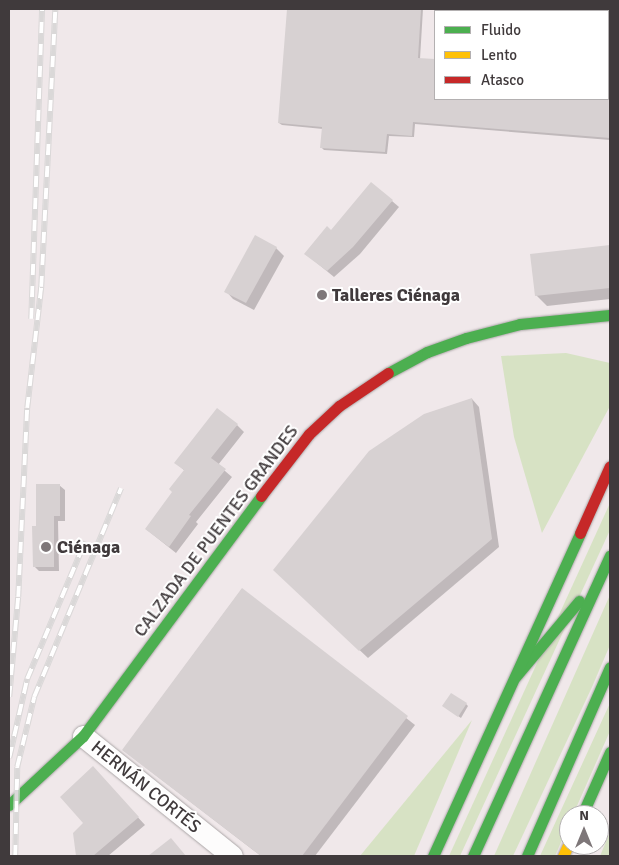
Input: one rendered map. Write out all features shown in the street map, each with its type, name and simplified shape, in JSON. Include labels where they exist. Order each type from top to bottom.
[{"type":"main road","name":"CALZADA DE PUENTES GRANDES","points":[[9,805],[83,736],[282,468],[309,434],[339,406],[394,369],[449,344],[520,324],[610,315]]},
{"type":"main road","points":[[589,317],[603,329]]},
{"type":"main road","points":[[433,856],[610,466]]},
{"type":"main road","points":[[473,856],[610,556]]},
{"type":"main road","points":[[516,676],[602,573]]},
{"type":"main road","points":[[527,856],[610,667]]},
{"type":"main road","points":[[586,805],[610,752]]},
{"type":"street","name":"HERNÁN CORTÉS","points":[[83,736],[232,856]]},
{"type":"green space","points":[[566,353],[610,363],[610,406],[542,533],[514,437],[501,356]]},
{"type":"green space","points":[[610,503],[610,530],[460,856],[449,856]]},
{"type":"green space","points":[[610,595],[610,645],[592,687],[513,856],[494,856]]},
{"type":"green space","points":[[610,703],[610,731],[577,805],[563,805]]},
{"type":"green space","points":[[472,720],[414,856],[360,856]]},
{"type":"green space","points":[[559,814],[559,847],[555,856],[540,856]]},
{"type":"green space","points":[[610,832],[610,856],[600,856],[609,855]]},
{"type":"building","points":[[287,9],[421,9],[418,58],[434,59],[434,100],[610,99],[610,138],[413,122],[412,136],[387,134],[385,152],[320,148],[322,127],[278,123]]},
{"type":"building","points":[[371,182],[393,200],[353,247],[327,271],[304,254],[327,226],[331,230]]},
{"type":"building","points":[[255,235],[277,247],[246,303],[224,292]]},
{"type":"building","points":[[610,245],[610,288],[535,296],[530,254]]},
{"type":"building","points":[[472,398],[492,539],[359,651],[273,570],[369,451],[424,414]]},
{"type":"building","points":[[217,408],[238,424],[211,458],[226,469],[189,515],[191,516],[169,547],[145,529],[172,492],[169,489],[184,470],[174,463]]},
{"type":"building","points":[[36,484],[60,484],[60,516],[54,516],[54,567],[33,567],[32,526],[36,526]]},
{"type":"building","points":[[242,588],[408,716],[302,856],[261,856],[122,750]]},
{"type":"building","points":[[451,693],[467,703],[458,717],[442,706]]},
{"type":"building","points":[[93,766],[139,817],[93,856],[76,856],[73,833],[83,823],[60,797]]},
{"type":"building","points":[[171,838],[186,856],[148,856]]},
{"type":"railway","points":[[31,319],[42,9]]},
{"type":"railway","points":[[9,697],[18,597],[27,408],[41,287],[55,9]]},
{"type":"railway","points":[[15,856],[17,767],[34,697],[121,488]]},
{"type":"railway","points":[[9,758],[27,679],[85,542]]},
{"type":"traffic: fast","points":[[388,373],[427,352],[466,338],[520,324],[610,315]]},
{"type":"traffic: fast","points":[[9,805],[83,736],[261,496]]},
{"type":"traffic: fast","points":[[433,856],[580,533]]},
{"type":"traffic: fast","points":[[473,856],[610,556]]},
{"type":"traffic: fast","points":[[516,676],[579,601]]},
{"type":"traffic: fast","points":[[527,856],[610,667]]},
{"type":"traffic: fast","points":[[586,805],[610,752]]},
{"type":"traffic: jam","points":[[261,496],[309,434],[339,406],[388,373]]},
{"type":"traffic: jam","points":[[580,533],[610,466]]},
{"type":"place","name":"Talleres Ciénaga","points":[[322,295]]},
{"type":"place","name":"Ciénaga","points":[[46,547]]}]
